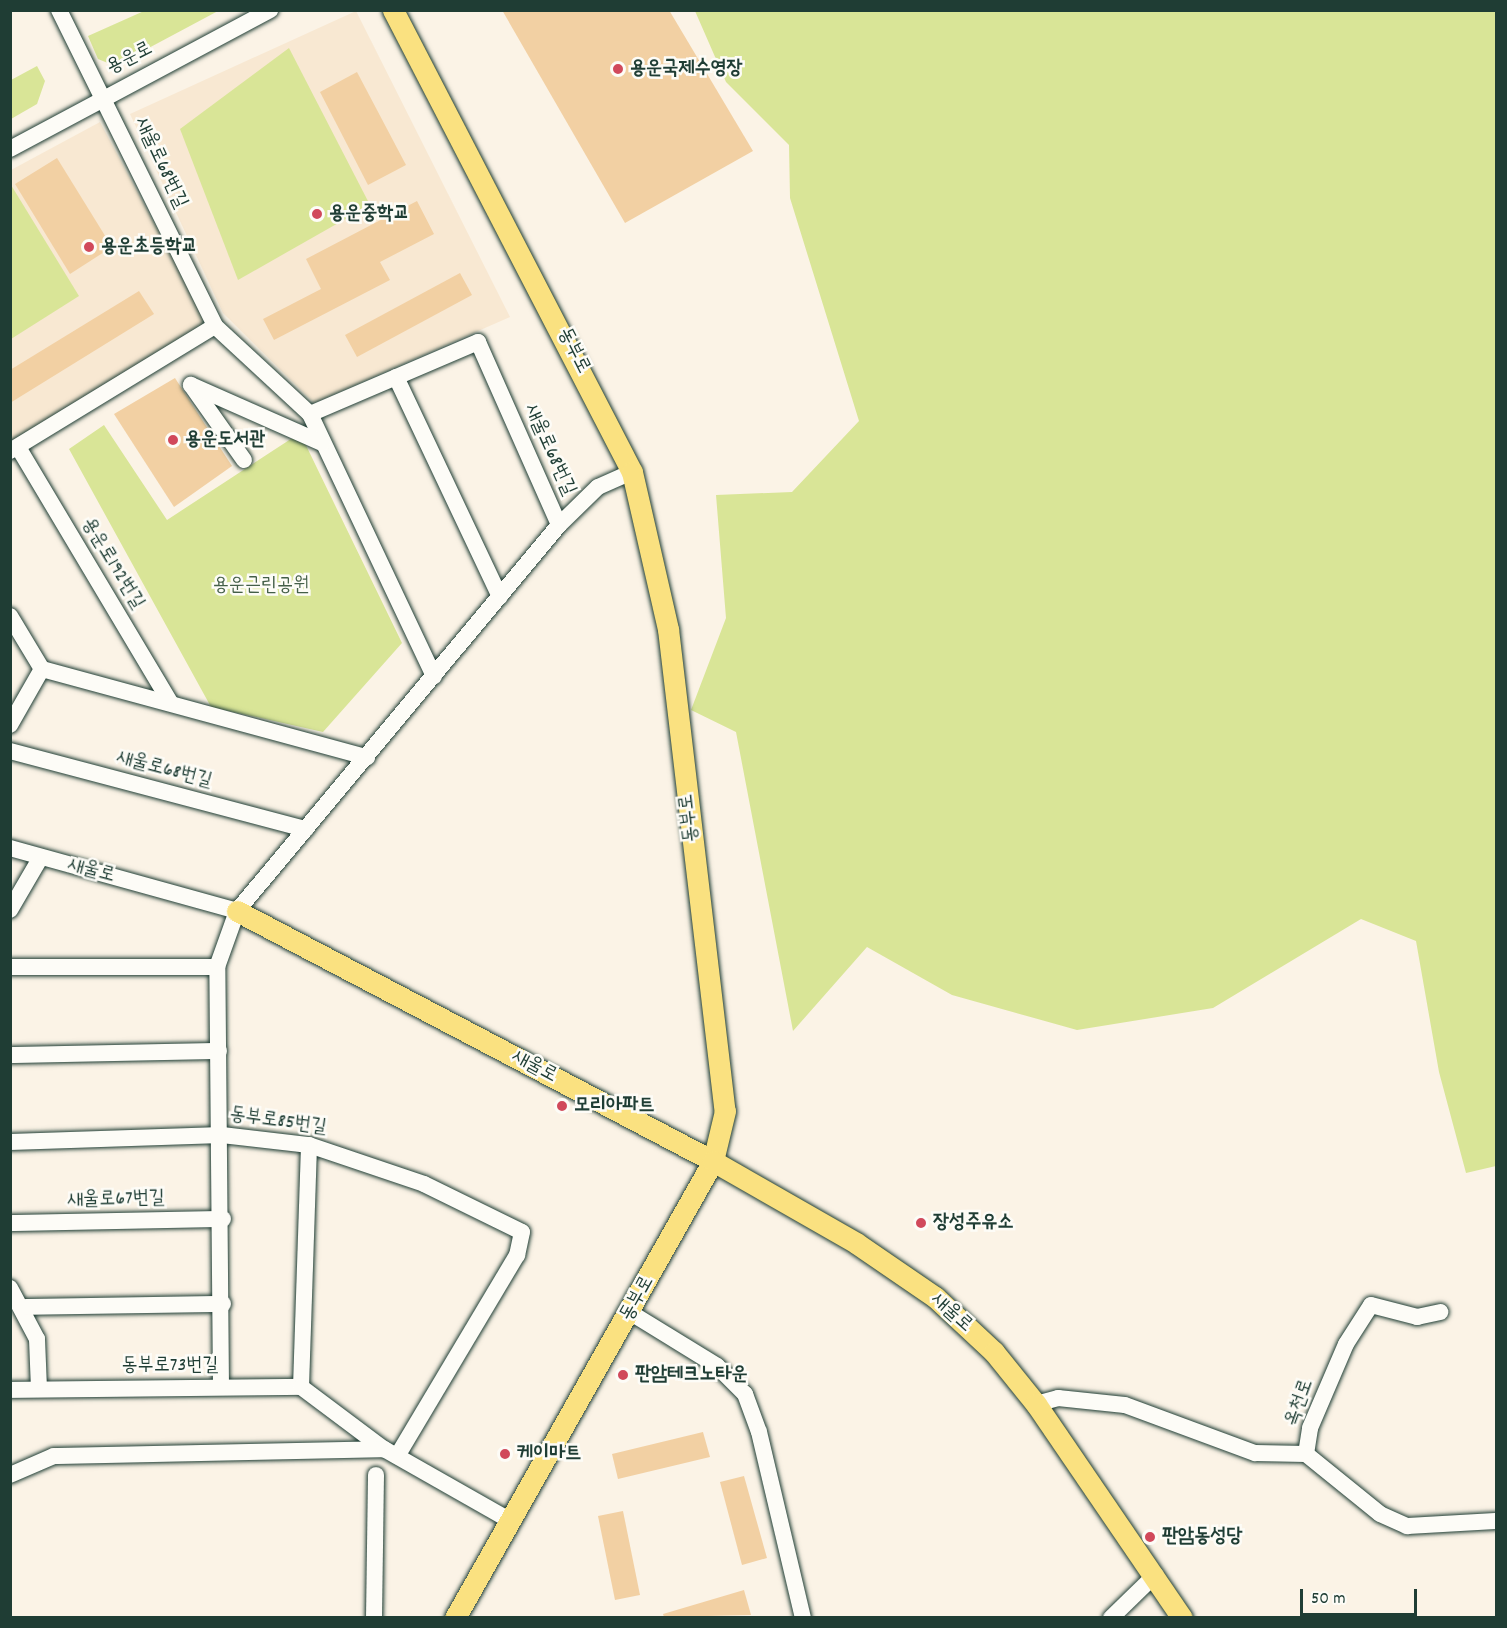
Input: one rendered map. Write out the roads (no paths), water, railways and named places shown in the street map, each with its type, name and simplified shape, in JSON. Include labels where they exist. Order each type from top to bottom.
[{"type":"main road","name":"동부로","points":[[393,10],[632,472],[668,629],[725,1111],[712,1161],[631,1312],[455,1617]]},
{"type":"main road","name":"새울로","points":[[237,911],[712,1161],[856,1243],[935,1297],[994,1352],[1036,1404],[1182,1617]]},
{"type":"street","name":"새울로68번길","points":[[59,10],[105,96],[215,326],[310,414],[434,676]]},
{"type":"street","name":"용운로","points":[[10,149],[105,96],[270,10]]},
{"type":"street","name":"용운로192번길","points":[[170,702],[14,449],[215,326]]},
{"type":"street","name":"새울로68번길","points":[[310,414],[478,342],[559,525]]},
{"type":"street","points":[[396,377],[500,597]]},
{"type":"street","points":[[244,460],[191,385],[322,443]]},
{"type":"street","name":"새울로68번길","points":[[237,911],[368,757],[559,525],[598,487],[632,472]]},
{"type":"street","points":[[10,615],[42,669],[368,757]]},
{"type":"street","points":[[10,725],[42,669]]},
{"type":"street","name":"새울로68번길","points":[[10,751],[306,829]]},
{"type":"street","name":"새울로","points":[[10,848],[237,911]]},
{"type":"street","name":"새울로","points":[[10,910],[41,857]]},
{"type":"street","points":[[221,1387],[223,1219],[217,967],[237,911]]},
{"type":"street","points":[[10,967],[217,967]]},
{"type":"street","points":[[10,1055],[219,1051]]},
{"type":"street","name":"동부로85번길","points":[[10,1142],[222,1135],[309,1145],[424,1184],[522,1232],[517,1255],[391,1453]]},
{"type":"street","points":[[309,1145],[301,1387],[391,1453],[511,1521]]},
{"type":"street","name":"새울로67번길","points":[[10,1222],[223,1219]]},
{"type":"street","points":[[10,1288],[37,1339],[39,1389]]},
{"type":"street","points":[[21,1307],[223,1304]]},
{"type":"street","name":"옥천로","points":[[1440,1312],[1417,1317],[1371,1305],[1346,1344],[1310,1428],[1306,1454],[1380,1514],[1407,1526],[1497,1521]]},
{"type":"street","points":[[631,1312],[717,1366],[745,1394],[759,1432],[803,1617]]},
{"type":"street","name":"동부로73번길","points":[[10,1390],[301,1387]]},
{"type":"street","points":[[1036,1404],[1058,1398],[1125,1405],[1255,1453],[1306,1454]]},
{"type":"street","points":[[10,1475],[54,1456],[391,1453]]},
{"type":"street","points":[[374,1617],[376,1475]]},
{"type":"street","points":[[1112,1617],[1155,1575]]},
{"type":"place","name":"용운국제수영장","points":[[618,69]]},
{"type":"place","name":"용운중학교","points":[[317,214]]},
{"type":"place","name":"용운초등학교","points":[[89,247]]},
{"type":"place","name":"용운도서관","points":[[173,440]]},
{"type":"place","name":"모리아파트","points":[[562,1106]]},
{"type":"place","name":"장성주유소","points":[[921,1223]]},
{"type":"place","name":"판암테크노타운","points":[[623,1375]]},
{"type":"place","name":"케이마트","points":[[505,1454]]},
{"type":"place","name":"판암동성당","points":[[1150,1537]]},
{"type":"park label","name":"용운근린공원","points":[[261,586]]}]
